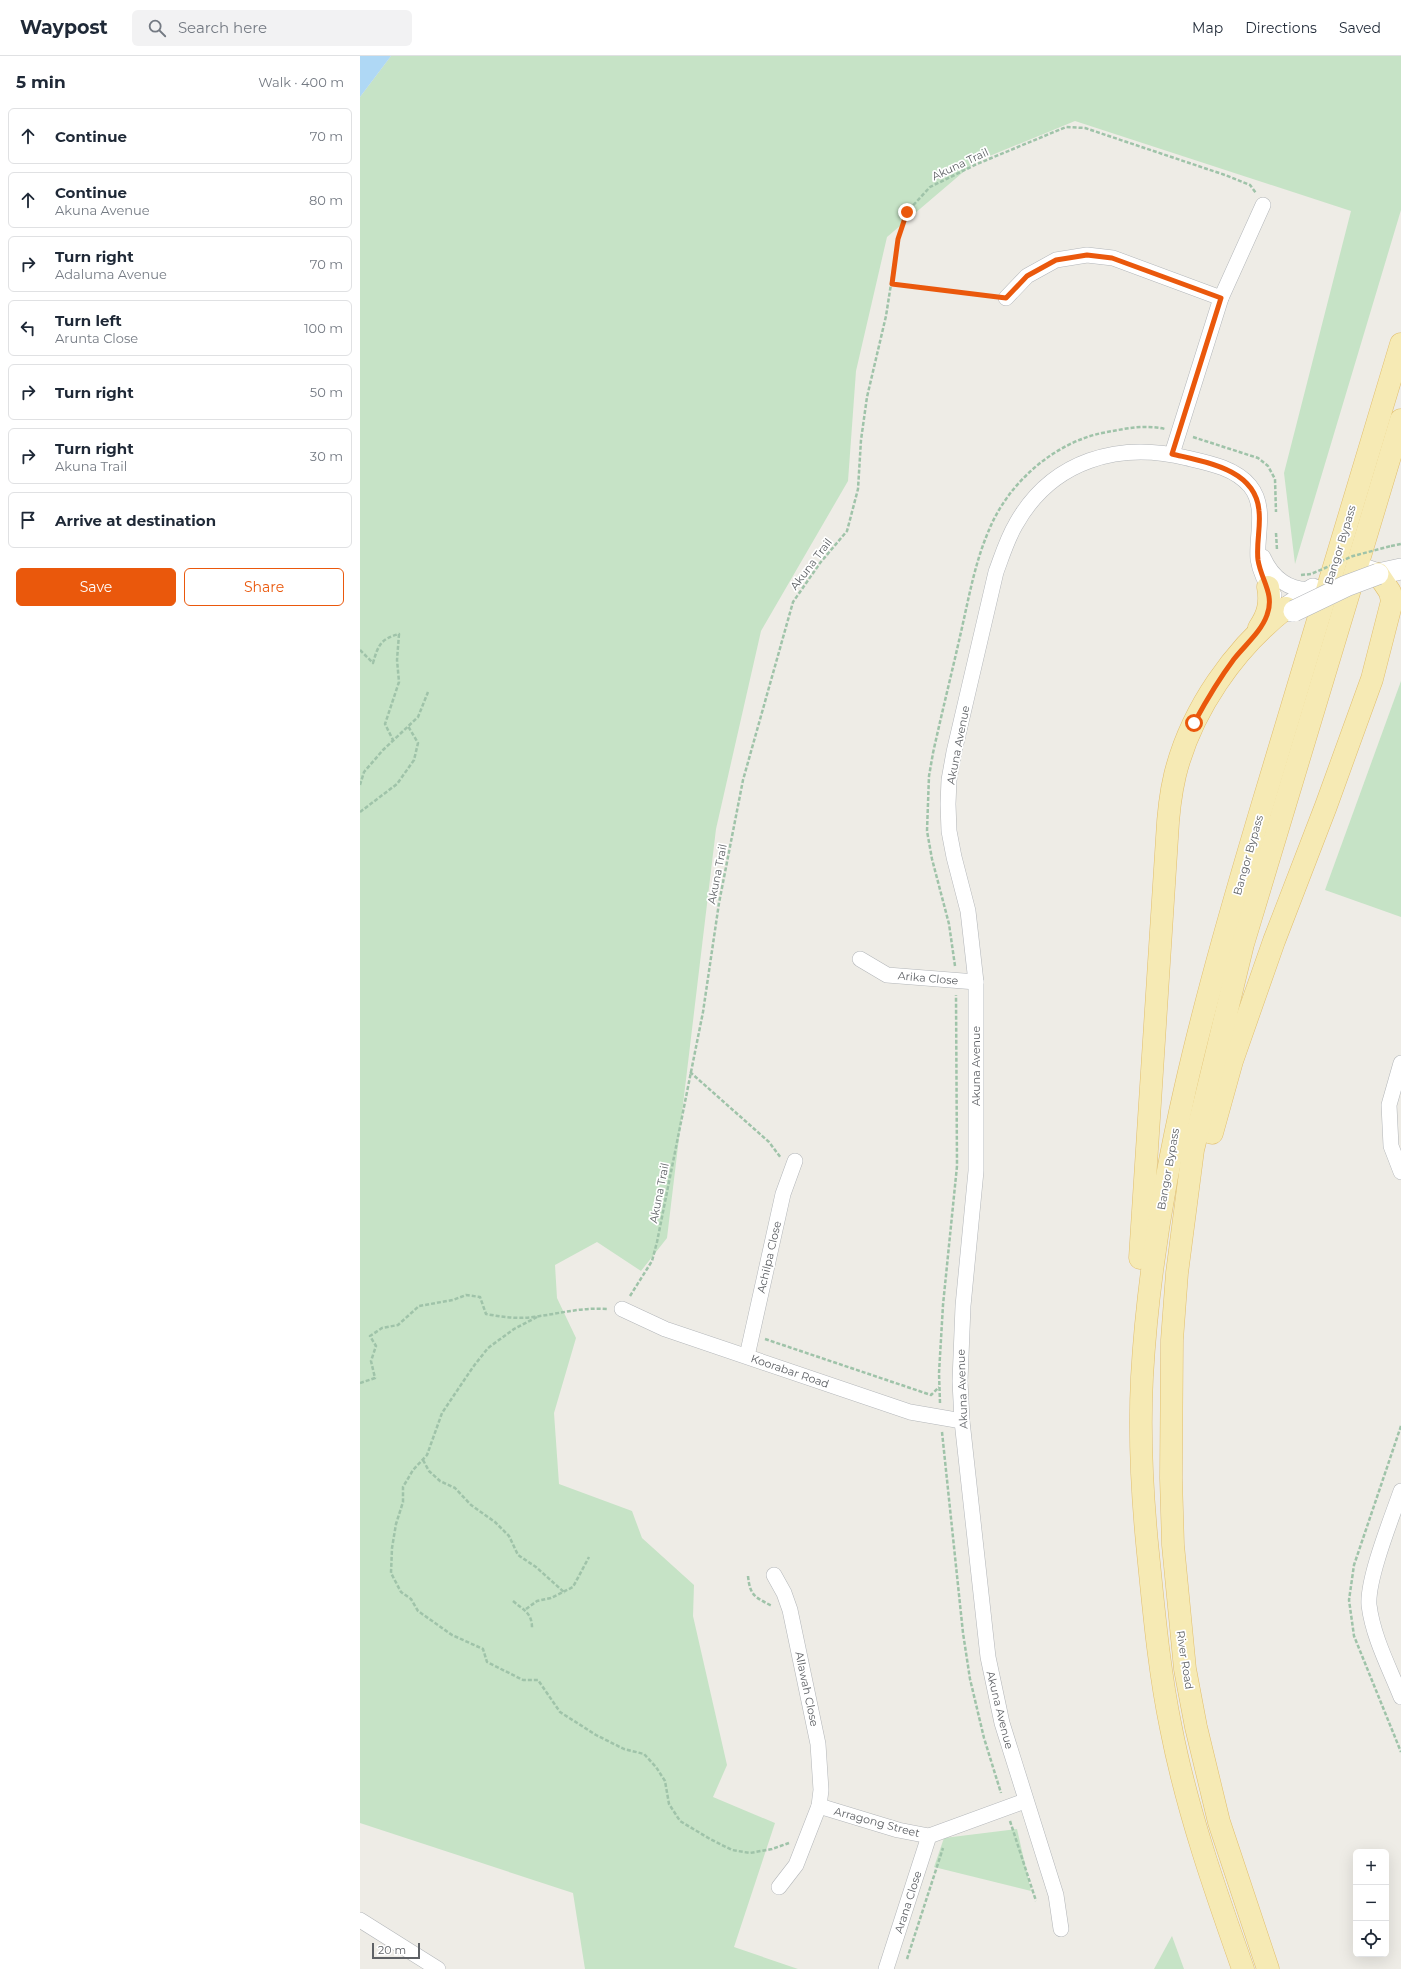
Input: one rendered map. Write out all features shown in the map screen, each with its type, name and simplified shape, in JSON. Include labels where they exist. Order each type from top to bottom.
[{"type":"main road","name":"Bangor Bypass","points":[[1142,1377],[1157,1235],[1175,1129],[1192,1058],[1241,876],[1401,344]]},
{"type":"main road","name":"Bangor Bypass","points":[[1172,1340],[1178,1265],[1193,1150],[1224,1018],[1246,936],[1401,420]]},
{"type":"main road","points":[[1243,1969],[1202,1848],[1171,1730],[1157,1648],[1144,1511],[1141,1439],[1142,1377],[1138,1339],[1138,1296],[1166,838],[1171,794],[1179,760],[1204,704],[1234,658],[1255,634],[1298,595],[1356,569],[1367,569],[1389,565]]},
{"type":"main road","points":[[1172,1340],[1198,1196],[1223,1089],[1274,941],[1326,806],[1372,679],[1392,607],[1389,565]]},
{"type":"main road","points":[[1298,595],[1308,606],[1389,565]]},
{"type":"main road","points":[[1255,634],[1268,615],[1270,604],[1268,587]]},
{"type":"main road","points":[[1372,679],[1401,618]]},
{"type":"main road","name":"River Road","points":[[1172,1340],[1171,1424],[1173,1545],[1185,1668],[1196,1727],[1219,1822],[1268,1969]]},
{"type":"street","points":[[1172,454],[1221,298],[1262,205]]},
{"type":"street","points":[[1006,298],[1027,276],[1056,260],[1087,255],[1112,258],[1221,298]]},
{"type":"street","name":"Akuna Avenue","points":[[1062,1929],[1056,1895],[1025,1801],[1002,1723],[988,1657],[962,1421],[960,1381],[961,1337],[976,1171],[976,982],[968,911],[949,831],[949,786],[954,752],[990,600],[1005,547],[1016,524],[1028,507],[1058,476],[1075,466],[1095,458],[1134,451],[1153,451],[1172,454],[1223,468],[1235,473],[1245,481],[1253,491],[1258,504],[1260,567],[1268,587],[1298,595]]},
{"type":"street","name":"Akuna Avenue","points":[[1258,537],[1262,554],[1268,566],[1298,595]]},
{"type":"street","name":"Arika Close","points":[[860,959],[887,975],[976,982]]},
{"type":"street","points":[[1401,1063],[1389,1105],[1391,1146],[1401,1172]]},
{"type":"street","name":"Achilpa Close","points":[[747,1356],[783,1194],[793,1166]]},
{"type":"street","name":"Koorabar Road","points":[[622,1309],[665,1329],[910,1412],[962,1421]]},
{"type":"street","points":[[1401,1491],[1374,1572],[1369,1603],[1374,1633],[1401,1697]]},
{"type":"street","name":"Allawah Close","points":[[774,1575],[784,1593],[790,1610],[818,1744],[821,1770],[819,1806],[796,1865],[779,1887]]},
{"type":"street","name":"Arragong Street","points":[[819,1806],[898,1830],[929,1836],[1025,1801]]},
{"type":"street","name":"Arana Close","points":[[886,1969],[929,1836]]},
{"type":"street","points":[[360,1920],[438,1969]]},
{"type":"path","name":"Akuna Trail","points":[[622,1309],[652,1261],[657,1242],[703,1012],[719,903],[743,780],[792,602],[820,563],[847,531],[858,488],[860,440],[867,397],[892,284],[898,239],[907,212],[930,187],[977,164],[1066,127],[1085,128],[1250,185],[1262,205]]},
{"type":"path","points":[[892,284],[1006,298]]},
{"type":"path","points":[[1298,595],[1310,574],[1365,552],[1389,565],[1401,544]]},
{"type":"path","points":[[360,650],[373,664],[378,649],[387,637],[399,634],[397,660],[399,682],[385,724],[393,740]]},
{"type":"path","points":[[360,785],[364,772],[393,740],[418,717],[428,692]]},
{"type":"path","points":[[360,812],[397,784],[414,760],[418,743],[408,726]]},
{"type":"path","points":[[690,1072],[769,1142],[793,1166]]},
{"type":"path","points":[[360,1384],[375,1378],[371,1361],[376,1346],[370,1336],[382,1328],[398,1325],[418,1306],[453,1300],[466,1294],[480,1297],[486,1314],[509,1318],[539,1316],[587,1308],[622,1309]]},
{"type":"path","points":[[539,1316],[514,1329],[488,1348],[442,1412],[427,1455],[413,1470],[403,1487],[403,1502],[396,1524],[392,1548],[391,1573],[401,1592],[411,1599],[418,1610],[452,1634],[483,1649],[487,1662],[523,1680],[538,1680],[560,1712],[576,1723],[624,1749],[644,1754],[656,1767],[665,1781],[669,1804],[680,1821],[732,1850],[750,1853],[772,1849],[788,1842],[804,1846]]},
{"type":"path","points":[[752,1334],[931,1396],[940,1387]]},
{"type":"path","points":[[423,1460],[429,1471],[440,1481],[455,1488],[470,1505],[495,1522],[509,1536],[518,1555],[536,1567],[565,1593]]},
{"type":"path","points":[[526,1609],[538,1601],[565,1593],[573,1588],[589,1557]]},
{"type":"path","points":[[748,1576],[750,1589],[761,1600],[772,1606],[775,1613]]},
{"type":"path","points":[[513,1601],[526,1609],[532,1621],[532,1628]]},
{"type":"path","points":[[1003,1825],[1011,1822]]},
{"type":"path","points":[[906,1962],[944,1846]]},
{"type":"green space","points":[[391,56],[1401,56],[1401,210],[1295,564],[1284,473],[1351,211],[1075,121],[975,162],[887,237],[856,371],[848,481],[761,631],[716,829],[667,1238],[641,1271],[597,1242],[555,1265],[557,1298],[576,1338],[554,1413],[559,1484],[632,1511],[642,1538],[694,1585],[693,1616],[727,1765],[713,1797],[775,1823],[734,1947],[798,1969],[585,1969],[573,1893],[360,1823],[360,97]]},
{"type":"green space","points":[[1401,681],[1401,917],[1325,890]]},
{"type":"green space","points":[[1017,1829],[1031,1891],[934,1867],[944,1838]]},
{"type":"green space","points":[[1172,1936],[1184,1969],[1154,1969]]},
{"type":"water","points":[[360,56],[391,56],[360,97]]},
{"type":"route","points":[[907,212],[898,239],[892,284],[1006,298],[1027,276],[1056,260],[1087,255],[1112,258],[1221,298],[1172,454],[1223,468],[1235,473],[1249,485],[1253,491],[1259,511],[1258,560],[1270,593],[1270,604],[1268,615],[1265,620],[1224,672],[1194,723]]}]
